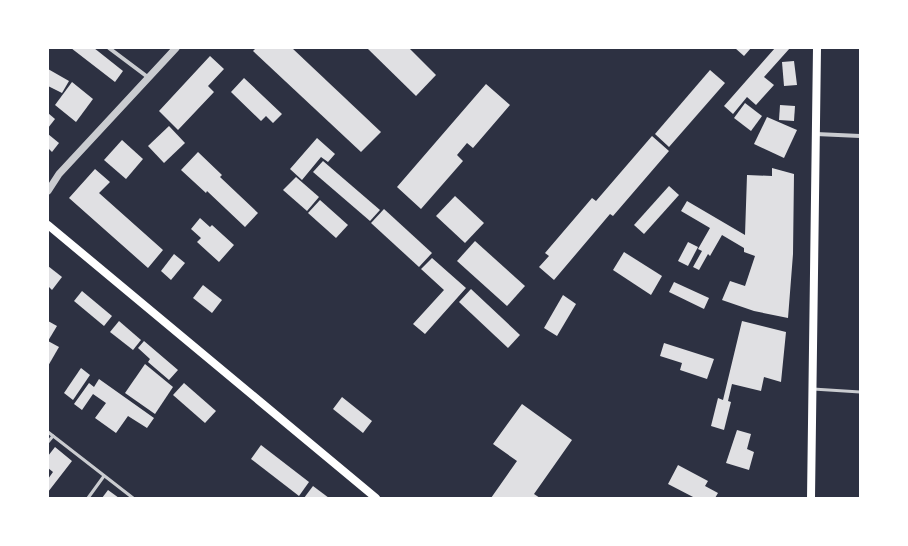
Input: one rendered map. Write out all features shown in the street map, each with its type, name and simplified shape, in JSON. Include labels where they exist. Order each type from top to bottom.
[{"type":"main road","points":[[811,498],[817,48]]},
{"type":"main road","points":[[48,225],[376,498]]},
{"type":"street","points":[[109,48],[149,78]]},
{"type":"street","points":[[48,191],[59,174],[176,48]]},
{"type":"street","points":[[816,134],[860,136]]},
{"type":"lane","points":[[813,389],[860,392]]},
{"type":"lane","points":[[48,432],[133,498]]},
{"type":"lane","points":[[48,442],[53,436]]},
{"type":"lane","points":[[88,498],[104,476]]},
{"type":"building","points":[[71,48],[94,48],[123,71],[115,82]]},
{"type":"building","points":[[256,48],[292,48],[381,132],[361,152],[253,51]]},
{"type":"building","points":[[367,48],[409,48],[436,75],[416,96]]},
{"type":"building","points":[[735,48],[751,48],[744,56]]},
{"type":"building","points":[[775,48],[790,48],[764,77],[774,85],[756,105],[747,97],[733,114],[724,106]]},
{"type":"building","points":[[210,56],[224,69],[208,86],[214,92],[178,130],[159,111]]},
{"type":"building","points":[[794,61],[797,85],[784,86],[782,62]]},
{"type":"building","points":[[48,69],[69,81],[62,93],[48,86]]},
{"type":"building","points":[[710,70],[725,83],[669,147],[655,134]]},
{"type":"building","points":[[244,78],[282,114],[273,123],[266,116],[261,121],[231,92]]},
{"type":"building","points":[[72,82],[93,99],[76,122],[55,105]]},
{"type":"building","points":[[486,84],[510,105],[473,148],[467,143],[457,155],[463,161],[421,209],[397,187]]},
{"type":"building","points":[[745,103],[762,116],[751,131],[734,118]]},
{"type":"building","points":[[780,105],[795,106],[794,121],[779,120]]},
{"type":"building","points":[[48,113],[55,119],[48,128]]},
{"type":"building","points":[[767,117],[797,130],[784,158],[754,144]]},
{"type":"building","points":[[169,126],[185,143],[164,163],[148,146]]},
{"type":"building","points":[[48,134],[59,143],[52,152],[48,148]]},
{"type":"building","points":[[652,136],[669,151],[613,216],[610,214],[554,280],[539,267],[549,256],[545,253],[592,198],[596,201]]},
{"type":"building","points":[[317,138],[335,154],[328,162],[321,157],[302,180],[290,169]]},
{"type":"building","points":[[122,140],[143,159],[126,179],[104,160]]},
{"type":"building","points":[[198,152],[222,175],[220,177],[258,213],[245,227],[207,191],[206,193],[181,170]]},
{"type":"building","points":[[323,161],[380,210],[370,221],[313,172]]},
{"type":"building","points":[[772,168],[794,174],[793,254],[788,318],[754,311],[722,300],[730,281],[745,286],[755,256],[744,252],[744,248],[722,235],[710,256],[708,254],[699,270],[693,267],[702,251],[698,249],[710,228],[681,211],[687,201],[745,235],[747,175],[772,176]]},
{"type":"building","points":[[95,169],[110,182],[99,193],[163,250],[148,268],[69,198]]},
{"type":"building","points":[[296,177],[319,197],[307,211],[283,190]]},
{"type":"building","points":[[669,186],[679,195],[644,234],[634,225]]},
{"type":"building","points":[[455,196],[484,223],[465,243],[436,216]]},
{"type":"building","points":[[320,200],[348,225],[336,238],[308,213]]},
{"type":"building","points":[[384,209],[432,253],[419,267],[371,223]]},
{"type":"building","points":[[200,218],[210,227],[212,225],[234,245],[219,262],[197,242],[201,238],[191,229]]},
{"type":"building","points":[[475,241],[525,286],[507,306],[457,261]]},
{"type":"building","points":[[688,242],[698,247],[688,266],[678,261]]},
{"type":"building","points":[[624,252],[662,276],[651,295],[613,270]]},
{"type":"building","points":[[174,254],[185,263],[171,280],[161,271]]},
{"type":"building","points":[[432,258],[466,288],[425,334],[413,324],[444,290],[421,269]]},
{"type":"building","points":[[48,266],[62,277],[52,290],[48,286]]},
{"type":"building","points":[[674,282],[709,298],[704,309],[669,292]]},
{"type":"building","points":[[203,285],[222,300],[212,313],[193,298]]},
{"type":"building","points":[[471,289],[520,335],[508,348],[459,302]]},
{"type":"building","points":[[82,291],[112,316],[104,326],[74,301]]},
{"type":"building","points":[[563,295],[576,304],[557,336],[544,328]]},
{"type":"building","points":[[48,321],[57,326],[48,341]]},
{"type":"building","points":[[119,321],[141,340],[133,350],[110,332]]},
{"type":"building","points":[[742,321],[786,332],[781,382],[764,377],[761,391],[732,384],[728,401],[731,402],[724,430],[711,426],[718,398],[723,400]]},
{"type":"building","points":[[48,341],[59,347],[48,366]]},
{"type":"building","points":[[144,341],[178,370],[169,380],[148,362],[150,359],[138,348]]},
{"type":"building","points":[[664,343],[714,359],[707,379],[680,370],[682,363],[660,356]]},
{"type":"building","points":[[145,364],[173,387],[155,414],[125,393]]},
{"type":"building","points":[[81,368],[90,375],[73,400],[64,393]]},
{"type":"building","points":[[99,379],[154,418],[147,428],[128,416],[116,433],[95,418],[106,403],[93,394],[82,410],[74,404],[89,383],[94,387]]},
{"type":"building","points":[[184,383],[216,411],[205,423],[173,395]]},
{"type":"building","points":[[342,397],[372,421],[363,433],[333,409]]},
{"type":"building","points":[[522,404],[572,440],[534,494],[540,498],[491,498],[517,461],[493,444]]},
{"type":"building","points":[[737,430],[751,434],[747,449],[754,452],[749,470],[726,463]]},
{"type":"building","points":[[261,445],[309,482],[299,496],[251,459]]},
{"type":"building","points":[[55,447],[72,461],[48,492],[48,479],[53,472],[48,468],[48,456]]},
{"type":"building","points":[[678,465],[708,481],[705,486],[718,493],[715,498],[695,498],[668,484]]},
{"type":"building","points":[[313,486],[329,498],[304,498]]},
{"type":"building","points":[[108,490],[119,498],[102,498]]}]
